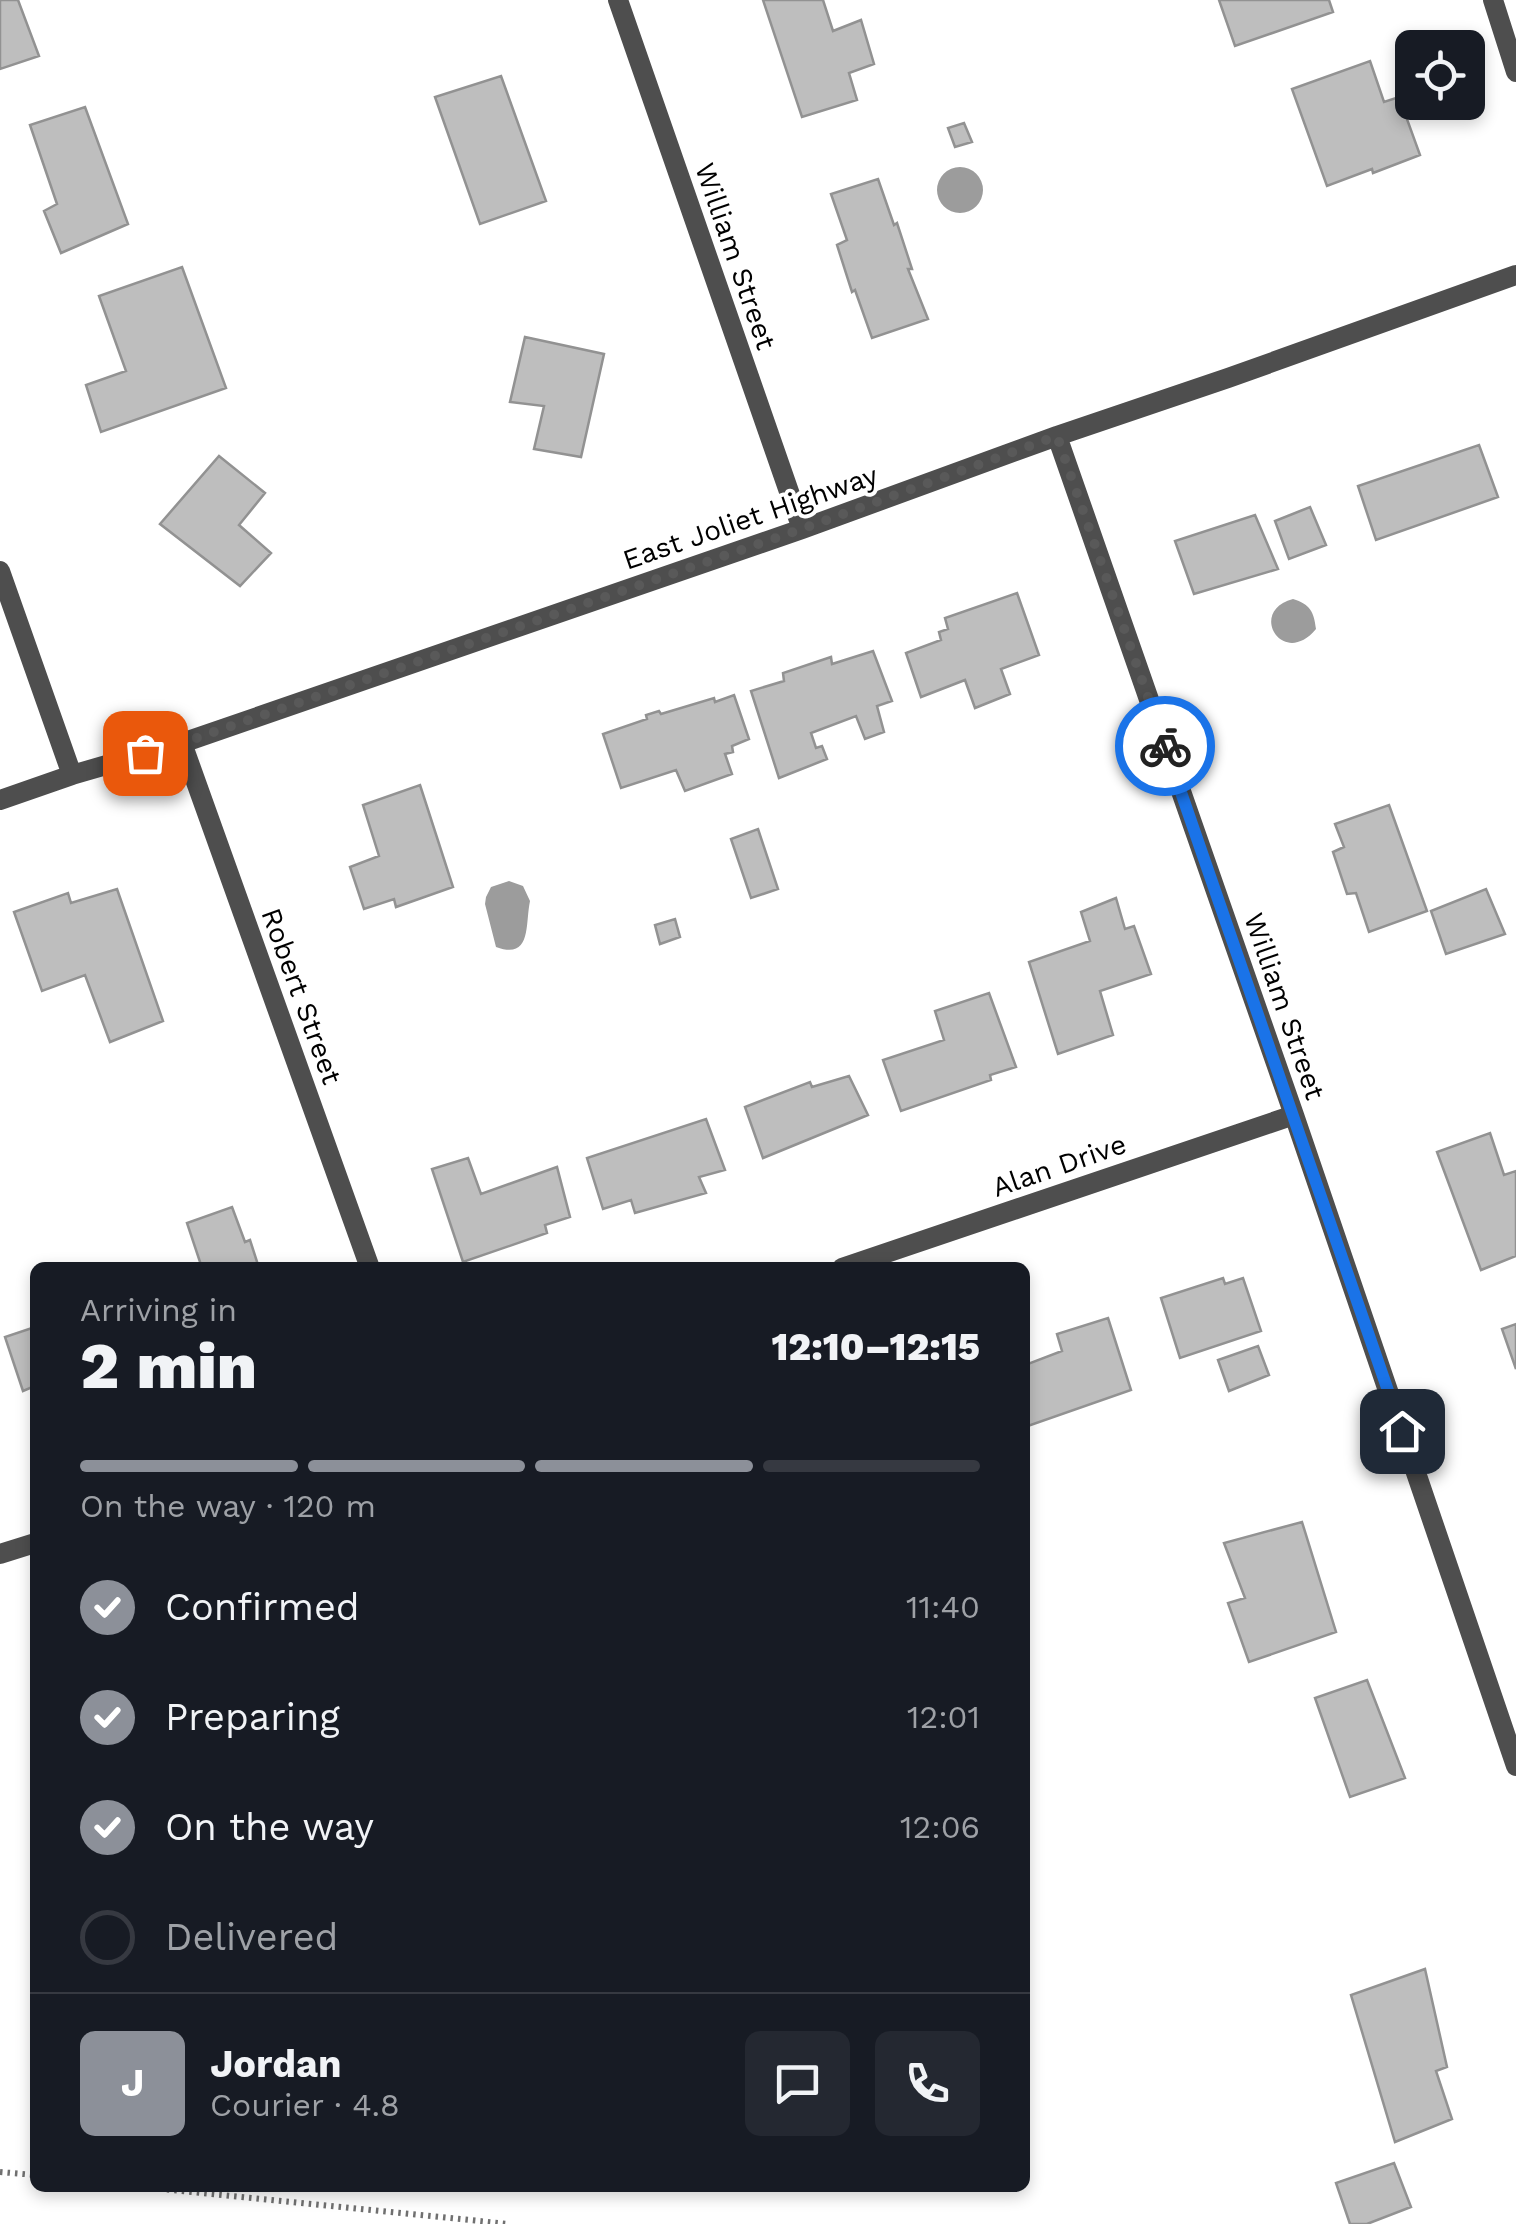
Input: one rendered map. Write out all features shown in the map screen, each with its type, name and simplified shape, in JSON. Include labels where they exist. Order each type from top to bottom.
[{"type":"street","name":"William Street","points":[[618,0],[802,529]]},
{"type":"street","points":[[1494,0],[1516,72]]},
{"type":"street","name":"East Joliet Highway","points":[[0,800],[182,743],[802,529],[1516,275]]},
{"type":"street","name":"William Street","points":[[1057,436],[1516,1766]]},
{"type":"street","points":[[0,570],[72,775]]},
{"type":"street","name":"Robert Street","points":[[182,743],[368,1262]]},
{"type":"street","name":"Alan Drive","points":[[860,1262],[1294,1115]]},
{"type":"street","points":[[0,1554],[30,1545]]},
{"type":"path","points":[[0,2172],[30,2175]]},
{"type":"path","points":[[192,2192],[509,2224]]},
{"type":"shaded area","points":[[960,167],[976,174],[983,190],[976,206],[960,213],[944,206],[937,190],[944,174]]},
{"type":"shaded area","points":[[1293,599],[1310,610],[1316,629],[1304,640],[1292,643],[1275,634],[1271,624],[1279,605]]},
{"type":"shaded area","points":[[509,881],[523,886],[530,901],[525,938],[516,949],[508,950],[496,947],[485,904],[491,887]]},
{"type":"building","points":[[0,0],[18,0],[39,56],[0,69]]},
{"type":"building","points":[[763,0],[823,0],[833,31],[861,20],[874,64],[849,73],[857,100],[802,117]]},
{"type":"building","points":[[1219,0],[1329,0],[1333,12],[1235,46]]},
{"type":"building","points":[[1370,61],[1384,102],[1395,98],[1395,120],[1407,120],[1420,155],[1327,186],[1292,89]]},
{"type":"building","points":[[501,76],[546,201],[480,224],[435,97]]},
{"type":"building","points":[[85,107],[128,224],[61,253],[44,211],[57,204],[30,125]]},
{"type":"building","points":[[964,123],[972,142],[955,147],[948,128]]},
{"type":"building","points":[[878,179],[894,225],[897,223],[912,269],[908,269],[928,319],[872,338],[837,245],[847,240],[831,194]]},
{"type":"building","points":[[182,267],[226,388],[101,432],[86,385],[126,371],[99,296]]},
{"type":"building","points":[[525,337],[604,354],[581,457],[534,449],[544,406],[510,402]]},
{"type":"building","points":[[1479,445],[1498,497],[1376,540],[1358,486]]},
{"type":"building","points":[[219,456],[265,493],[239,525],[271,553],[240,586],[160,524]]},
{"type":"building","points":[[1310,507],[1326,545],[1289,559],[1275,521]]},
{"type":"building","points":[[1255,515],[1278,569],[1194,594],[1175,541]]},
{"type":"building","points":[[1017,593],[1039,655],[1001,669],[1010,694],[975,708],[965,680],[921,697],[906,653],[941,640],[939,632],[948,629],[945,618]]},
{"type":"building","points":[[873,651],[892,701],[877,706],[884,732],[865,739],[856,716],[811,733],[816,748],[822,746],[827,759],[779,778],[751,691],[784,681],[783,673],[831,657],[832,664]]},
{"type":"building","points":[[734,695],[749,739],[732,746],[733,752],[725,754],[732,774],[685,791],[676,770],[621,788],[603,734],[659,711],[661,714]]},
{"type":"building","points":[[420,785],[453,887],[396,907],[394,899],[364,909],[350,867],[379,856],[363,805]]},
{"type":"building","points":[[1389,805],[1427,911],[1369,932],[1356,893],[1347,894],[1333,852],[1344,847],[1335,824]]},
{"type":"building","points":[[758,829],[778,889],[751,898],[731,839]]},
{"type":"building","points":[[117,889],[163,1021],[110,1042],[85,975],[42,991],[14,912],[68,893],[71,903]]},
{"type":"building","points":[[1486,889],[1505,934],[1446,954],[1431,911]]},
{"type":"building","points":[[1116,898],[1125,929],[1134,926],[1151,974],[1100,991],[1113,1035],[1058,1054],[1029,962],[1090,941],[1081,912]]},
{"type":"building","points":[[675,919],[680,937],[660,944],[655,925]]},
{"type":"building","points":[[989,993],[1016,1067],[990,1075],[991,1080],[901,1111],[883,1060],[944,1040],[935,1011]]},
{"type":"building","points":[[849,1076],[868,1115],[763,1158],[745,1107],[810,1082],[812,1087]]},
{"type":"building","points":[[706,1119],[725,1170],[699,1177],[706,1193],[635,1213],[631,1200],[603,1209],[587,1158]]},
{"type":"building","points":[[1490,1133],[1504,1175],[1516,1171],[1516,1256],[1481,1270],[1437,1152]]},
{"type":"building","points":[[468,1158],[481,1194],[557,1167],[570,1217],[545,1225],[547,1233],[463,1262],[432,1169]]},
{"type":"building","points":[[232,1207],[257,1262],[200,1262],[187,1223]]},
{"type":"building","points":[[1223,1278],[1225,1284],[1243,1278],[1261,1331],[1180,1358],[1161,1298]]},
{"type":"building","points":[[1108,1318],[1131,1390],[1030,1425],[1030,1363],[1062,1351],[1057,1334]]},
{"type":"building","points":[[1516,1324],[1516,1369],[1502,1329]]},
{"type":"building","points":[[30,1329],[30,1388],[23,1391],[5,1337]]},
{"type":"building","points":[[1258,1346],[1269,1375],[1229,1391],[1218,1360]]},
{"type":"building","points":[[1302,1522],[1336,1632],[1249,1662],[1228,1603],[1245,1598],[1224,1543]]},
{"type":"building","points":[[1367,1680],[1405,1778],[1350,1797],[1315,1698]]},
{"type":"building","points":[[1425,1969],[1447,2067],[1436,2071],[1452,2119],[1395,2142],[1351,1995]]},
{"type":"building","points":[[1394,2163],[1411,2207],[1367,2224],[1350,2224],[1336,2183]]},
{"type":"way so far","points":[[145,753],[802,529],[1057,436],[1165,746]]},
{"type":"route","points":[[1165,746],[1402,1431]]}]
